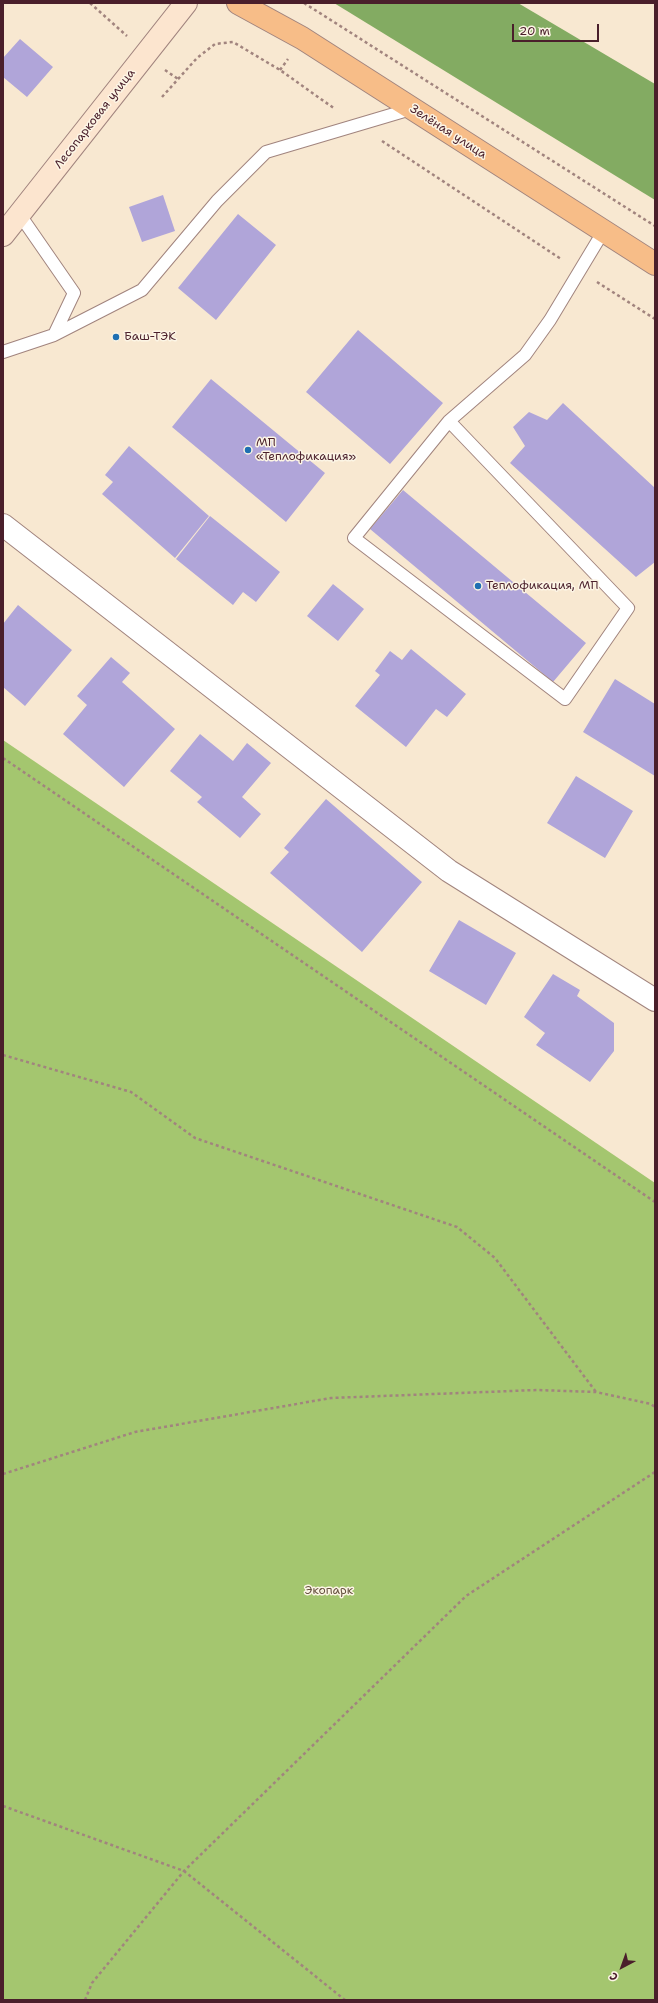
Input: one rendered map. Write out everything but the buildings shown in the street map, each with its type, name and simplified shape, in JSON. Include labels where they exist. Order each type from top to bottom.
[{"type":"main road","name":"Лесопарковая улица","points":[[3,235],[20,216],[186,3]]},
{"type":"main road","name":"Зелёная улица","points":[[238,3],[302,38],[655,264]]},
{"type":"street","points":[[3,525],[449,871],[655,1000]]},
{"type":"lane","points":[[3,352],[54,336],[142,290],[217,201],[266,152],[411,109]]},
{"type":"lane","points":[[20,216],[74,293],[54,336]]},
{"type":"lane","points":[[449,421],[628,608],[565,699],[354,538],[449,421],[525,355],[550,320],[578,270],[603,232]]},
{"type":"path","points":[[304,3],[655,226]]},
{"type":"path","points":[[162,97],[197,58],[215,44],[234,42],[280,70],[358,125],[655,319]]},
{"type":"path","points":[[3,758],[655,1202]]},
{"type":"path","points":[[3,1055],[131,1092],[195,1138],[457,1227],[495,1258],[596,1392]]},
{"type":"path","points":[[3,1474],[135,1432],[331,1398],[537,1390],[596,1392],[651,1404],[655,1407]]},
{"type":"path","points":[[85,2000],[92,1983],[184,1871],[466,1596],[655,1472]]},
{"type":"path","points":[[3,1806],[184,1871],[345,2000]]},
{"type":"green space","points":[[334,3],[518,3],[655,84],[655,200]]},
{"type":"green space","name":"Экопарк","points":[[3,740],[655,1183],[655,2000],[3,2000]]},
{"type":"place","name":"Баш-ТЭК","points":[[116,337]]},
{"type":"place","name":"МП «Теплофикация»","points":[[248,450]]},
{"type":"place","name":"Теплофикация, МП","points":[[478,586]]}]
